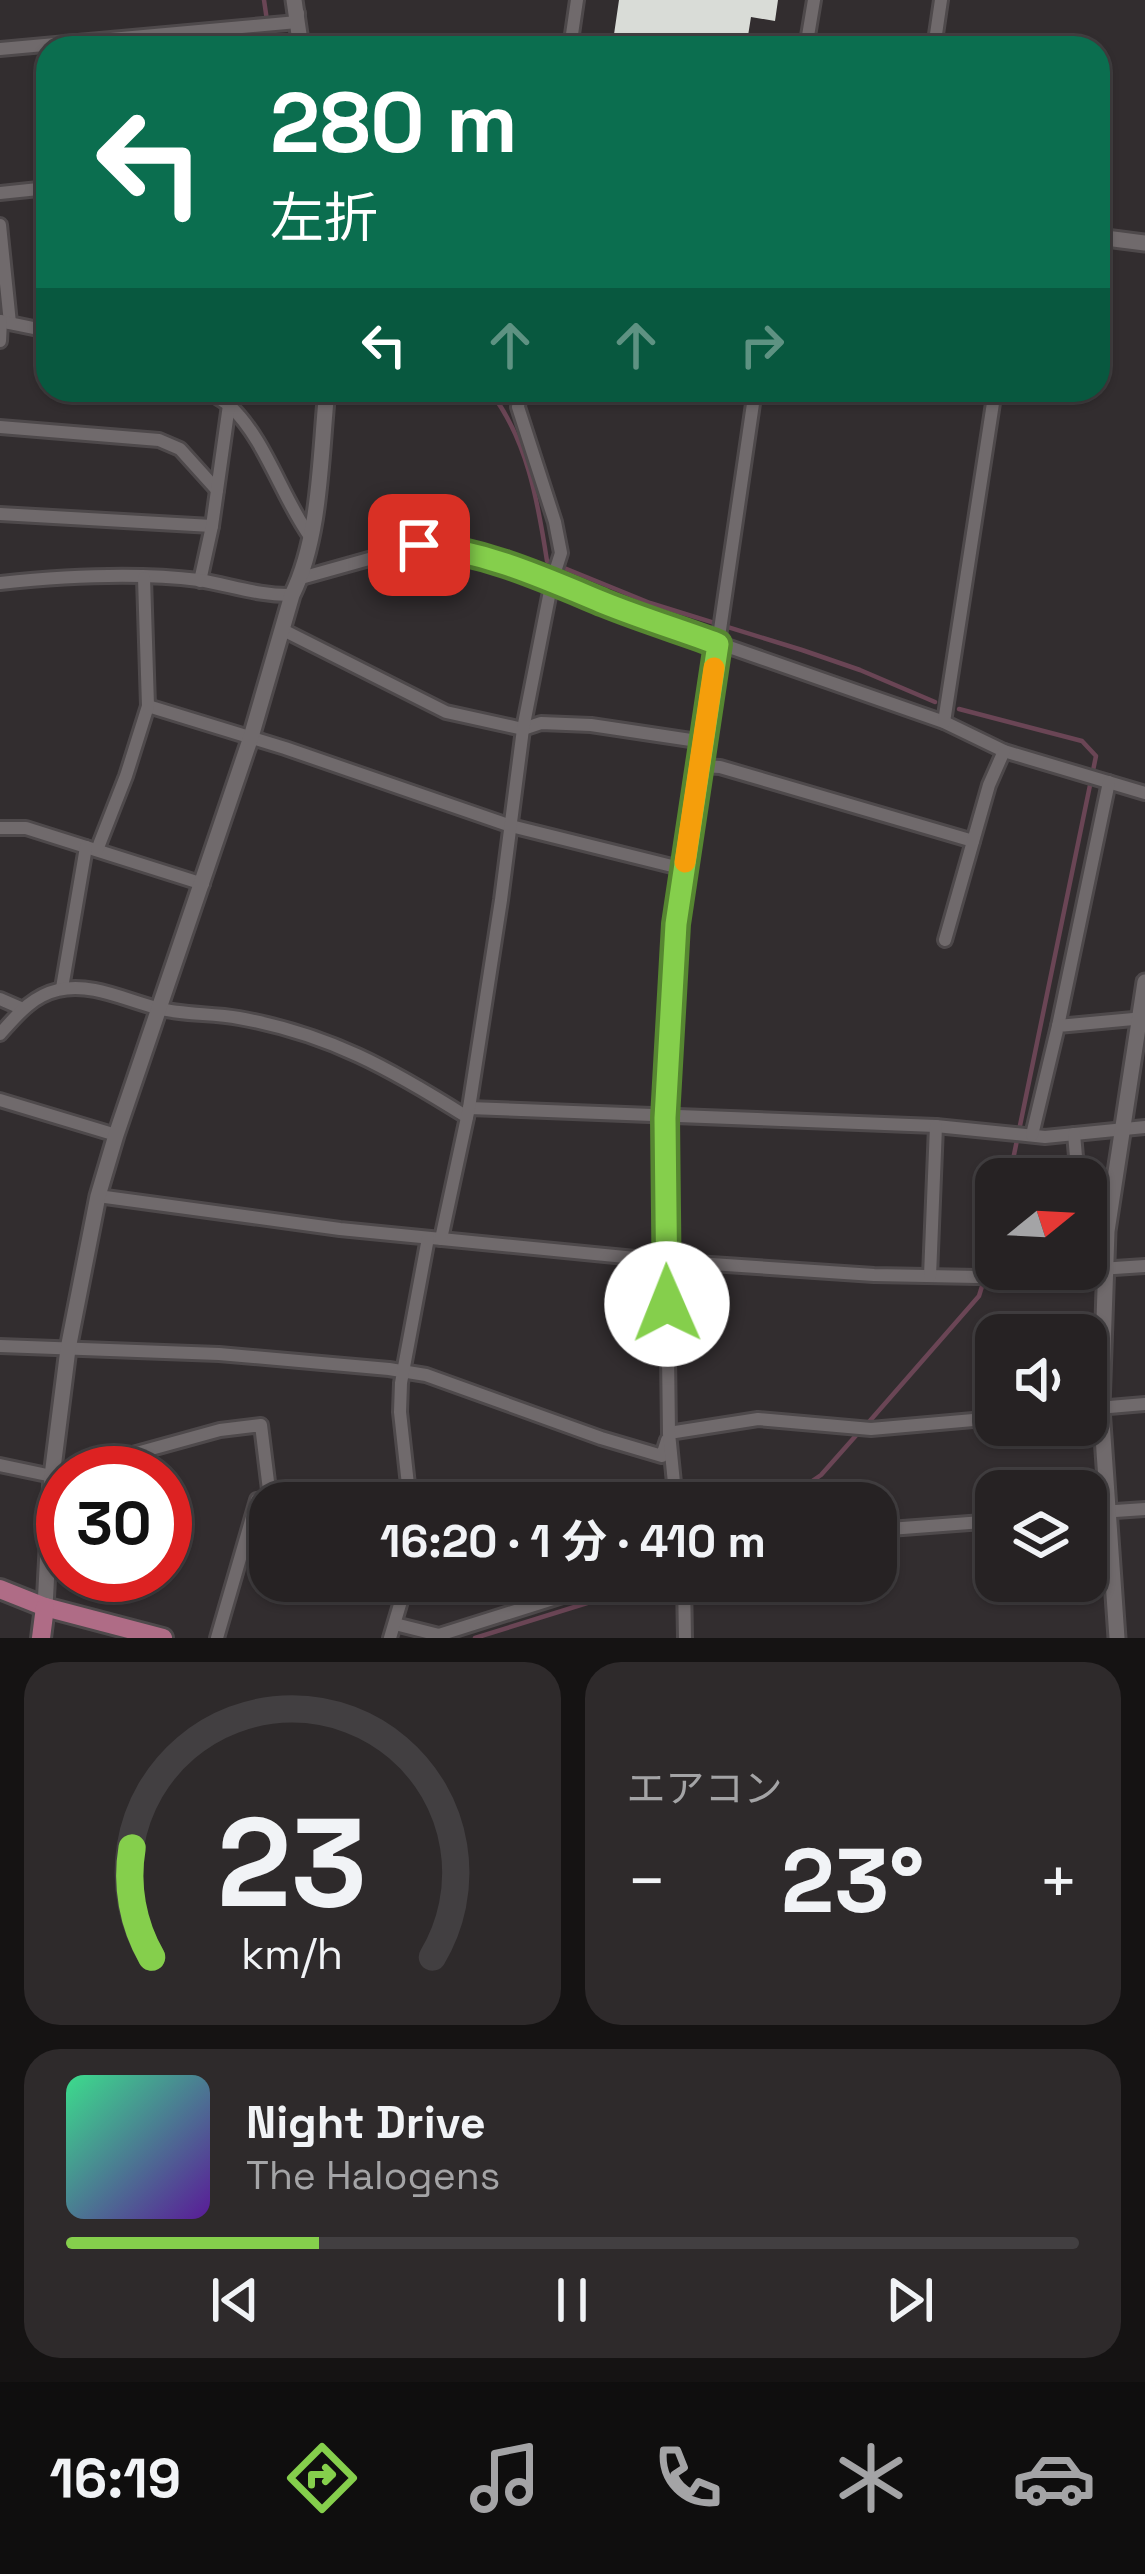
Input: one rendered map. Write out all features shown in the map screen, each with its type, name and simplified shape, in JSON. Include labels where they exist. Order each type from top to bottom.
[{"type":"main road","points":[[0,1589],[163,1638]]},
{"type":"main road","points":[[41,1638],[45,1606]]},
{"type":"street","points":[[296,0],[290,23],[296,36]]},
{"type":"street","points":[[572,36],[577,0]]},
{"type":"street","points":[[808,36],[814,0]]},
{"type":"street","points":[[936,36],[941,0]]},
{"type":"street","points":[[147,36],[290,23]]},
{"type":"street","points":[[0,49],[36,46]]},
{"type":"street","points":[[0,193],[36,189]]},
{"type":"street","points":[[0,225],[4,322],[0,341]]},
{"type":"street","points":[[1110,239],[1145,244]]},
{"type":"street","points":[[4,322],[36,329]]},
{"type":"street","points":[[224,402],[252,434],[311,538]]},
{"type":"street","points":[[62,1446],[68,1348],[98,1196],[301,578],[311,538],[326,402]]},
{"type":"street","points":[[408,1482],[400,1412],[403,1371],[468,1112],[523,729],[561,553],[519,402]]},
{"type":"street","points":[[674,1482],[669,1433],[665,1118],[676,924],[753,402]]},
{"type":"street","points":[[944,722],[993,402]]},
{"type":"street","points":[[200,580],[229,405]]},
{"type":"street","points":[[0,427],[159,440],[181,449],[217,490]]},
{"type":"street","points":[[0,514],[212,526]]},
{"type":"street","points":[[301,578],[419,545],[455,548],[554,578],[944,722],[1004,751],[1145,793]]},
{"type":"street","points":[[0,584],[52,578],[200,580],[273,596],[292,595]]},
{"type":"street","points":[[62,988],[92,848],[126,776],[148,706],[144,578]]},
{"type":"street","points":[[283,630],[446,712],[523,729],[541,723],[592,725],[704,742]]},
{"type":"street","points":[[148,706],[511,826],[684,869]]},
{"type":"street","points":[[945,940],[989,784],[1004,751]]},
{"type":"street","points":[[701,766],[720,767],[973,841]]},
{"type":"street","points":[[1023,1134],[1058,1026],[1106,782]]},
{"type":"street","points":[[0,828],[26,828],[203,884]]},
{"type":"street","points":[[1107,1250],[1145,982]]},
{"type":"street","points":[[0,1034],[37,997],[62,988],[101,991],[160,1010],[239,1018],[310,1036],[362,1054],[468,1112],[936,1126],[1045,1137],[1145,1127]]},
{"type":"street","points":[[0,999],[22,1009]]},
{"type":"street","points":[[1058,1026],[1142,1018]]},
{"type":"street","points":[[0,1100],[116,1135]]},
{"type":"street","points":[[930,1276],[936,1126]]},
{"type":"street","points":[[1074,1134],[1076,1158]]},
{"type":"street","points":[[98,1196],[340,1229],[666,1261],[975,1277]]},
{"type":"street","points":[[1107,1270],[1145,1266]]},
{"type":"street","points":[[0,1346],[219,1354],[403,1371],[662,1456],[669,1433]]},
{"type":"street","points":[[1107,1408],[1145,1404]]},
{"type":"street","points":[[669,1433],[758,1419],[871,1429],[975,1420]]},
{"type":"street","points":[[162,1446],[220,1430],[261,1425],[268,1482]]},
{"type":"street","points":[[0,1465],[36,1470]]},
{"type":"street","points":[[1117,1638],[1107,1512],[1145,1509]]},
{"type":"street","points":[[897,1528],[975,1523]]},
{"type":"street","points":[[217,1638],[249,1528]]},
{"type":"street","points":[[45,1602],[45,1606]]},
{"type":"street","points":[[401,1602],[393,1631],[439,1635],[544,1602]]},
{"type":"street","points":[[685,1638],[686,1602]]},
{"type":"building","points":[[619,0],[778,0],[775,21],[751,17],[748,36],[614,36]]},
{"type":"waterway","points":[[264,0],[269,36]]},
{"type":"waterway","points":[[497,402],[522,450],[547,561],[650,603],[860,670],[935,702]]},
{"type":"waterway","points":[[959,709],[1082,741],[1096,756],[1013,1158]]},
{"type":"waterway","points":[[868,1423],[981,1290]]},
{"type":"waterway","points":[[811,1482],[860,1431]]},
{"type":"waterway","points":[[475,1638],[591,1602]]},
{"type":"slow traffic","points":[[685,862],[714,668]]},
{"type":"route","points":[[419,545],[455,548],[525,570],[718,644],[676,924],[665,1118],[667,1304]]}]
